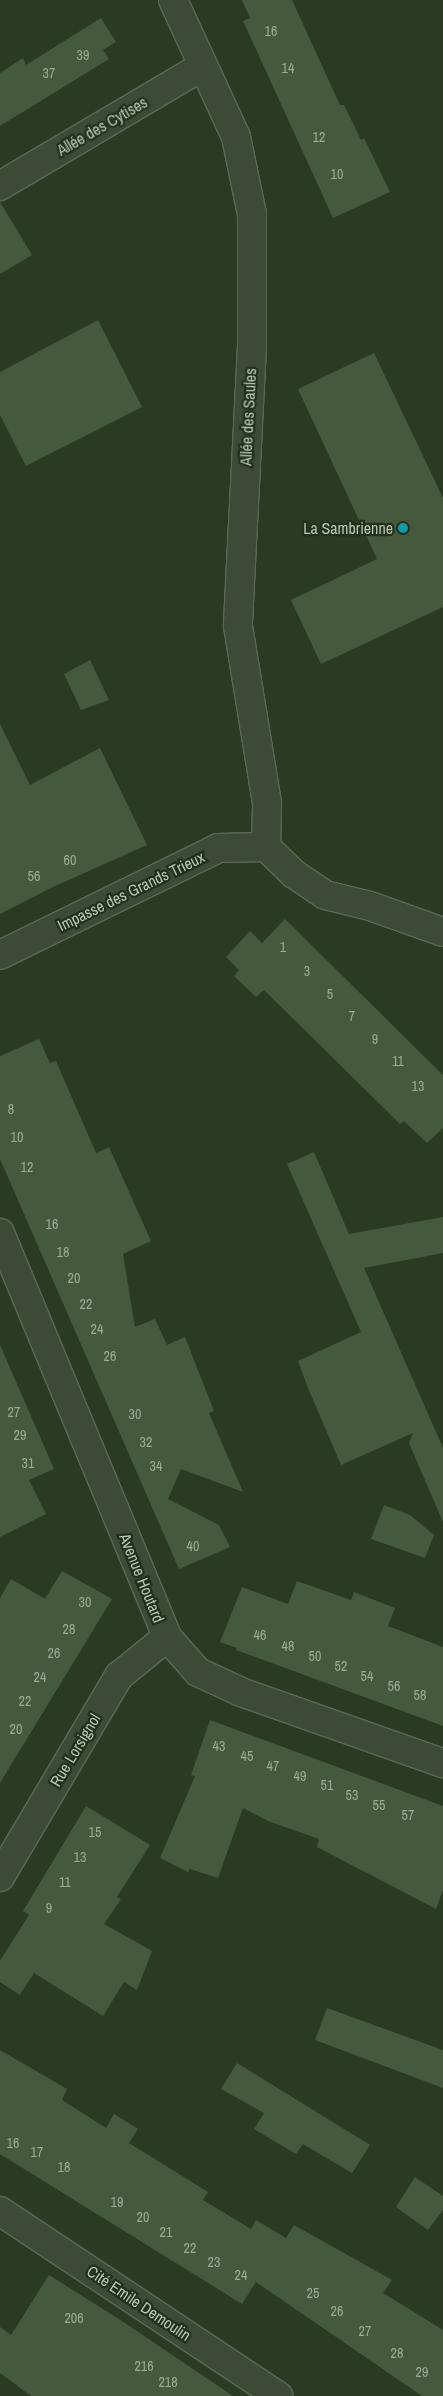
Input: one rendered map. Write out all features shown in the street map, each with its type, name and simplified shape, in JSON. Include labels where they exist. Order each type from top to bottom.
[{"type":"street","name":"Allée des Saules","points":[[173,0],[236,137],[252,214],[252,346],[238,626],[267,804],[266,848]]},
{"type":"street","name":"Allée des Cytises","points":[[0,186],[203,66]]},
{"type":"street","name":"Impasse des Grands Trieux","points":[[0,955],[218,848],[266,848]]},
{"type":"street","points":[[266,848],[294,874],[325,894],[370,906],[443,932]]},
{"type":"street","name":"Avenue Houtard","points":[[0,1233],[167,1637],[198,1672],[241,1692],[443,1763]]},
{"type":"street","name":"Rue Lorsignol","points":[[0,1877],[119,1676],[167,1637]]},
{"type":"street","name":"Cité Emile Demoulin","points":[[0,2210],[278,2396]]},
{"type":"building","points":[[242,0],[292,0],[340,105],[344,105],[361,140],[364,138],[390,192],[333,218],[243,21],[250,18]]},
{"type":"building","points":[[101,18],[116,42],[103,50],[109,59],[0,126],[0,73],[23,58],[26,65]]},
{"type":"building","points":[[0,202],[32,255],[0,274]]},
{"type":"building","points":[[98,320],[142,407],[26,466],[0,415],[0,372]]},
{"type":"building","name":"La Sambrienne","points":[[374,353],[443,498],[443,607],[321,664],[291,600],[377,559],[298,389]]},
{"type":"building","points":[[90,660],[109,700],[81,710],[64,674]]},
{"type":"building","points":[[0,724],[30,785],[100,748],[147,845],[53,887],[0,914]]},
{"type":"building","points":[[285,919],[443,1075],[443,1128],[427,1143],[404,1121],[400,1124],[264,990],[256,997],[234,976],[239,970],[226,957],[250,931],[262,943]]},
{"type":"building","points":[[39,1039],[50,1063],[56,1061],[96,1153],[109,1147],[151,1241],[123,1254],[135,1327],[155,1319],[167,1345],[185,1337],[214,1411],[209,1413],[243,1492],[181,1469],[168,1499],[219,1525],[230,1547],[179,1569],[0,1159],[0,1056]]},
{"type":"building","points":[[314,1152],[349,1234],[443,1217],[443,1253],[364,1268],[443,1448],[443,1522],[409,1443],[413,1433],[341,1465],[298,1361],[361,1332],[287,1164]]},
{"type":"building","points":[[0,1345],[54,1469],[29,1480],[46,1514],[0,1537]]},
{"type":"building","points":[[384,1505],[410,1515],[434,1535],[425,1558],[371,1539]]},
{"type":"building","points":[[62,1571],[112,1599],[0,1783],[0,1598],[11,1579],[45,1599]]},
{"type":"building","points":[[297,1581],[351,1600],[354,1592],[395,1608],[388,1626],[443,1647],[443,1726],[236,1650],[237,1648],[220,1642],[242,1587],[288,1604]]},
{"type":"building","points":[[210,1720],[443,1806],[443,1890],[436,1909],[317,1847],[319,1839],[268,1821],[243,1808],[218,1878],[190,1869],[188,1872],[160,1858],[195,1776],[191,1775]]},
{"type":"building","points":[[86,1806],[150,1845],[117,1897],[121,1899],[104,1924],[152,1951],[137,1990],[124,1982],[103,2016],[34,1973],[20,1995],[0,1982],[0,1961],[29,1915],[23,1911]]},
{"type":"building","points":[[327,2008],[443,2050],[443,2088],[315,2040]]},
{"type":"building","points":[[0,2050],[67,2089],[62,2100],[106,2128],[114,2114],[138,2129],[129,2143],[208,2192],[203,2200],[251,2229],[256,2220],[286,2238],[294,2225],[392,2280],[383,2293],[443,2330],[443,2396],[422,2396],[256,2282],[242,2304],[0,2154]]},
{"type":"building","points":[[237,2063],[370,2145],[352,2173],[303,2144],[296,2154],[254,2129],[264,2113],[221,2089]]},
{"type":"building","points":[[415,2177],[443,2196],[443,2210],[428,2230],[396,2207]]},
{"type":"building","points":[[49,2275],[125,2323],[233,2396],[31,2396],[0,2373],[0,2327],[11,2335]]},
{"type":"place","name":"La Sambrienne","points":[[403,528]]}]
